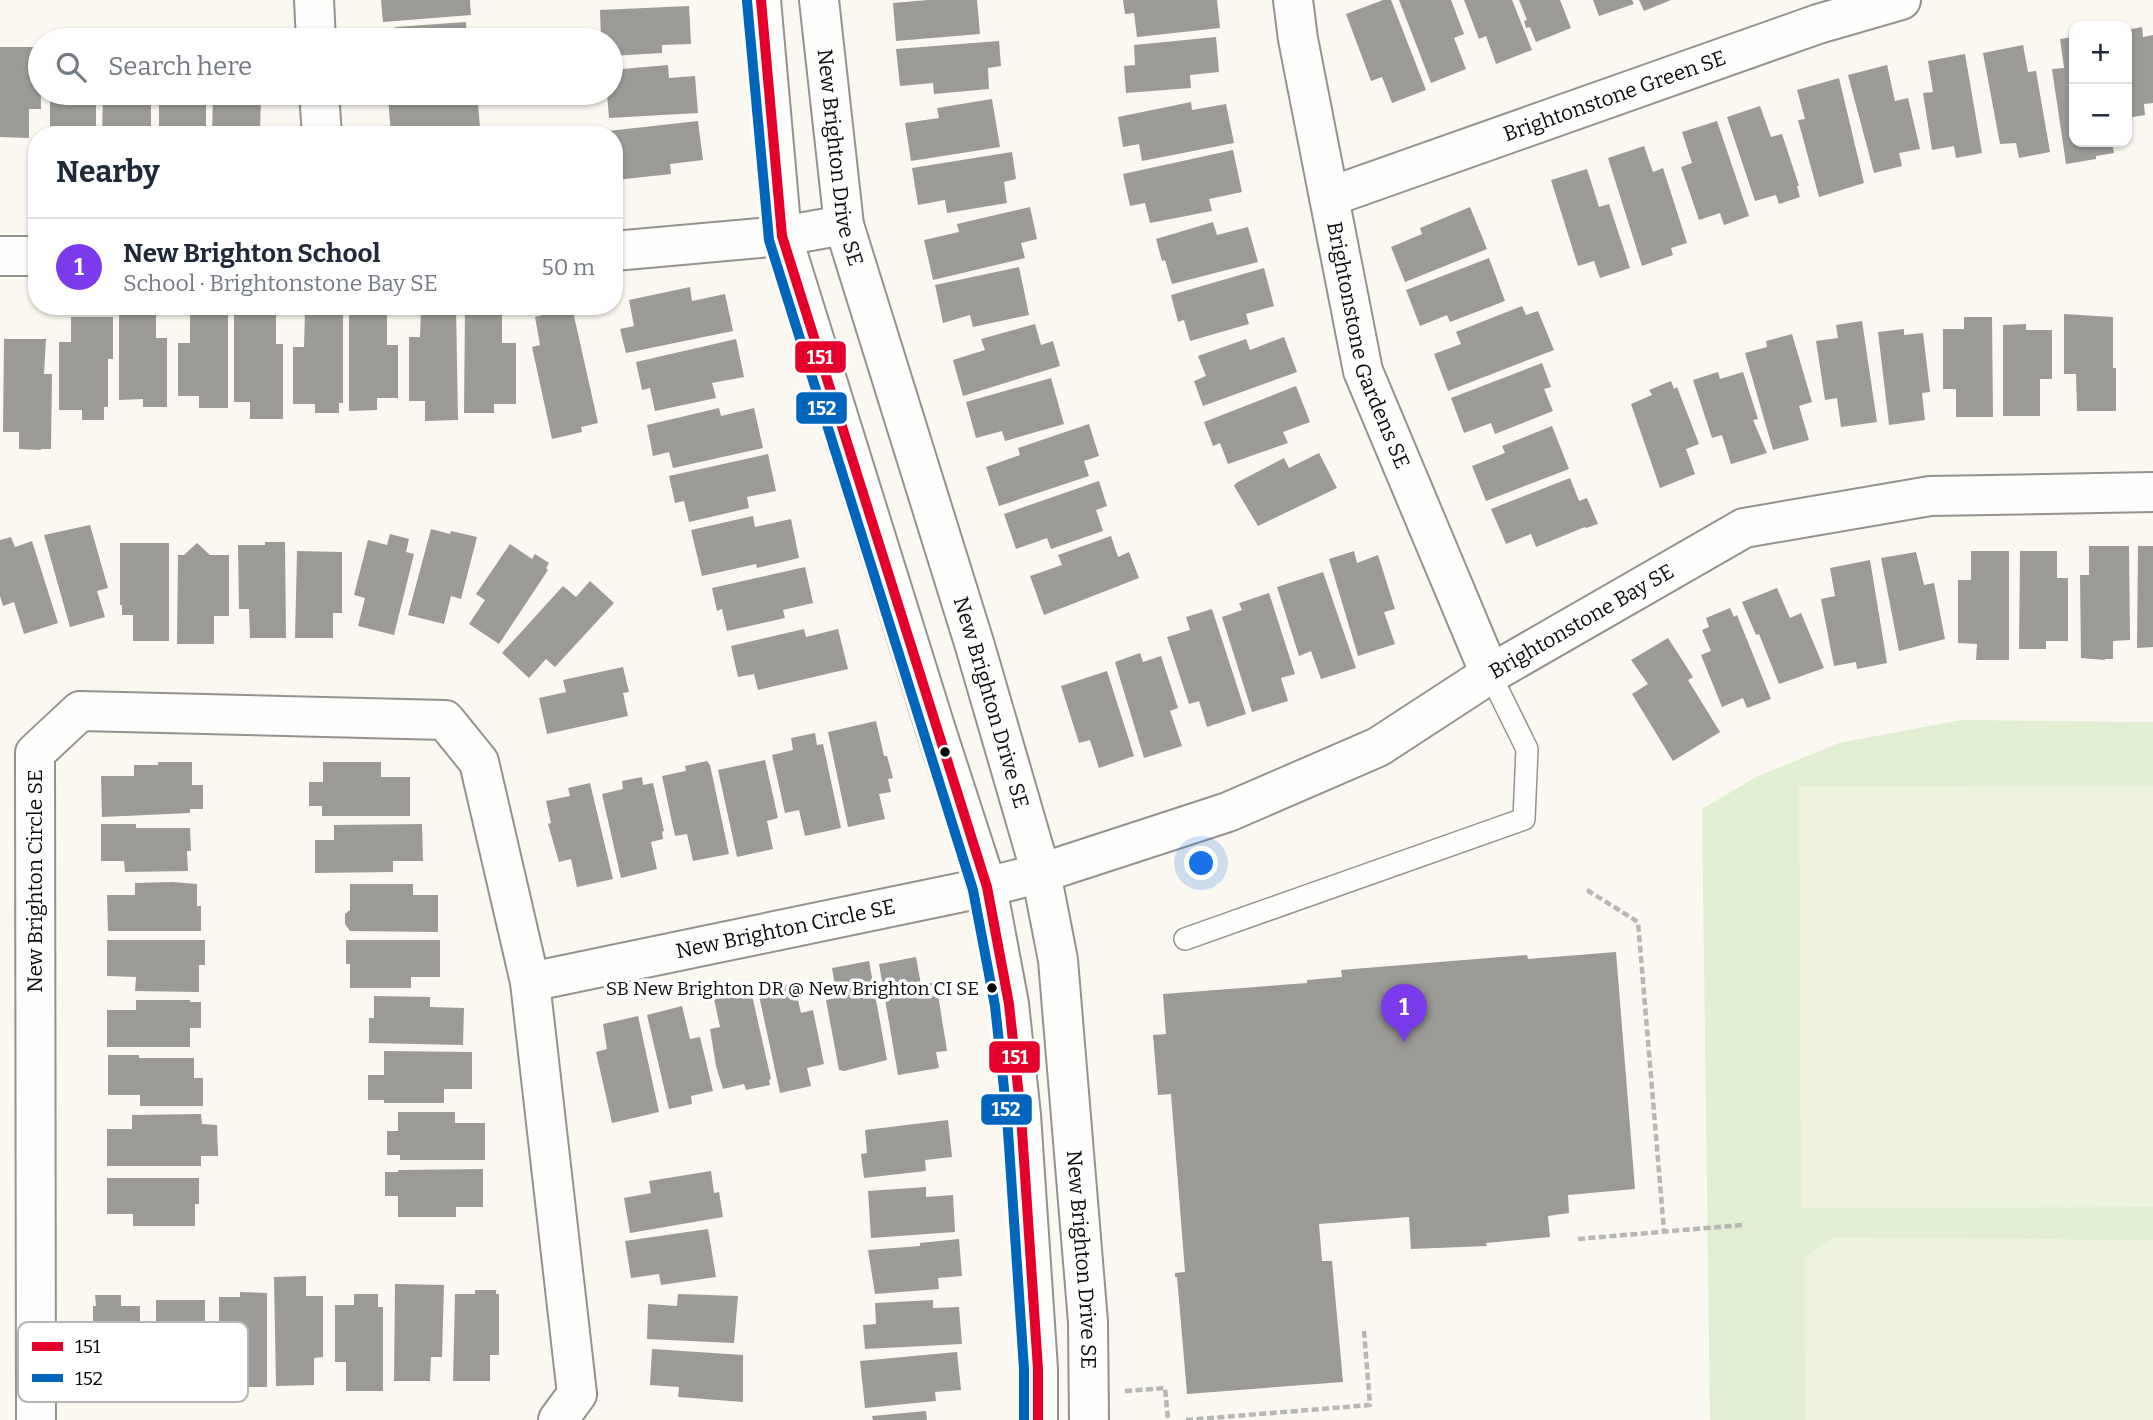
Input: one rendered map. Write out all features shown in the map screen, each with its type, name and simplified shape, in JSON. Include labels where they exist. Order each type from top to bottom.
[{"type":"street","points":[[314,0],[315,28]]},
{"type":"street","points":[[761,0],[782,236],[931,717],[987,887],[1009,1004],[1021,1115],[1038,1369],[1038,1420]]},
{"type":"street","name":"New Brighton Drive SE","points":[[819,0],[844,225],[975,646],[1041,873],[1059,973],[1088,1322],[1089,1420]]},
{"type":"street","name":"Brightonstone Gardens SE","points":[[1293,0],[1298,39],[1363,371],[1490,674]]},
{"type":"street","name":"Brightonstone Green SE","points":[[1329,197],[1818,24],[1901,0]]},
{"type":"street","points":[[321,105],[322,126]]},
{"type":"street","points":[[623,250],[782,236],[844,225]]},
{"type":"street","points":[[0,256],[28,256]]},
{"type":"street","name":"Brightonstone Bay SE","points":[[1041,873],[1228,812],[1377,747],[1490,674],[1744,528],[1930,496],[2153,492]]},
{"type":"street","name":"New Brighton Circle SE","points":[[36,1322],[35,754],[80,711],[445,720],[479,762],[530,982],[577,1394],[558,1420]]},
{"type":"street","name":"New Brighton Circle SE","points":[[530,982],[987,887],[1041,873]]},
{"type":"street","name":"New Brighton Circle SE","points":[[36,1402],[36,1420]]},
{"type":"lane","points":[[1185,939],[1524,820],[1527,749],[1490,674]]},
{"type":"path","points":[[1587,890],[1638,922],[1664,1231]]},
{"type":"path","points":[[1578,1239],[1742,1225]]},
{"type":"path","points":[[1186,1420],[1370,1405],[1364,1331]]},
{"type":"path","points":[[1117,1391],[1165,1388],[1168,1420]]},
{"type":"green space","points":[[1961,720],[2153,722],[2153,1420],[1710,1420],[1702,809],[1756,777],[1839,743]]},
{"type":"green space","points":[[2153,786],[2153,1207],[1801,1208],[1799,787]]},
{"type":"green space","points":[[1833,1237],[2153,1240],[2153,1420],[1805,1420],[1804,1258]]},
{"type":"building","points":[[381,0],[470,0],[471,15],[383,22]]},
{"type":"building","points":[[977,0],[980,34],[896,41],[893,3]]},
{"type":"building","points":[[1123,0],[1217,0],[1220,28],[1137,37],[1134,13],[1125,14]]},
{"type":"building","points":[[1383,0],[1391,0],[1426,90],[1392,103],[1382,77],[1371,81],[1346,14]]},
{"type":"building","points":[[1399,0],[1451,0],[1464,34],[1454,38],[1466,69],[1431,83]]},
{"type":"building","points":[[1464,0],[1512,0],[1532,50],[1496,64],[1486,36],[1479,39]]},
{"type":"building","points":[[1519,0],[1560,0],[1571,28],[1536,42],[1530,27],[1526,28],[1524,21],[1527,20]]},
{"type":"building","points":[[1593,0],[1632,0],[1634,4],[1599,16]]},
{"type":"building","points":[[1639,0],[1671,0],[1644,11]]},
{"type":"building","points":[[689,6],[691,44],[662,45],[662,53],[623,55],[623,28],[601,28],[600,10]]},
{"type":"building","points":[[466,22],[466,28],[395,28]]},
{"type":"building","points":[[2142,27],[2143,37],[2153,35],[2153,103],[2144,104],[2145,115],[2132,117],[2132,84],[2132,29]]},
{"type":"building","points":[[1216,37],[1219,72],[1190,75],[1191,88],[1126,93],[1124,66],[1135,65],[1134,45]]},
{"type":"building","points":[[2069,38],[2069,147],[2113,147],[2114,153],[2066,164],[2052,69],[2064,68],[2060,39]]},
{"type":"building","points":[[999,41],[1001,66],[988,68],[989,89],[934,94],[933,83],[900,86],[896,49]]},
{"type":"building","points":[[2023,45],[2028,72],[2036,71],[2050,152],[2019,158],[2016,143],[2000,144],[1983,53]]},
{"type":"building","points":[[0,47],[28,47],[28,105],[41,105],[41,109],[29,109],[28,138],[0,137]]},
{"type":"building","points":[[1965,54],[1982,153],[1956,158],[1954,146],[1932,150],[1923,93],[1933,92],[1928,61]]},
{"type":"building","points":[[668,65],[669,78],[695,76],[698,113],[609,118],[608,105],[623,105],[623,69]]},
{"type":"building","points":[[1887,65],[1895,101],[1908,98],[1920,149],[1899,153],[1902,166],[1874,173],[1848,75]]},
{"type":"building","points":[[1839,78],[1864,183],[1819,197],[1798,120],[1805,119],[1797,90]]},
{"type":"building","points":[[992,99],[1000,147],[911,161],[905,123],[939,118],[937,108]]},
{"type":"building","points":[[1191,102],[1192,110],[1226,104],[1234,143],[1142,161],[1139,144],[1123,147],[1118,117]]},
{"type":"building","points":[[50,105],[96,105],[96,126],[50,126]]},
{"type":"building","points":[[103,105],[151,105],[151,126],[102,126]]},
{"type":"building","points":[[159,105],[206,105],[206,126],[159,126]]},
{"type":"building","points":[[213,105],[261,105],[260,126],[212,126]]},
{"type":"building","points":[[389,105],[478,105],[480,126],[390,126]]},
{"type":"building","points":[[1760,106],[1771,137],[1782,134],[1799,186],[1800,197],[1779,204],[1776,195],[1755,201],[1727,117]]},
{"type":"building","points":[[698,121],[703,160],[670,164],[671,174],[623,179],[623,129]]},
{"type":"building","points":[[1717,121],[1749,216],[1724,225],[1720,213],[1699,220],[1681,167],[1692,163],[1682,132]]},
{"type":"building","points":[[1644,146],[1653,172],[1663,168],[1687,243],[1671,248],[1673,255],[1642,266],[1608,158]]},
{"type":"building","points":[[1233,150],[1242,192],[1209,199],[1212,211],[1150,223],[1145,203],[1130,206],[1123,174]]},
{"type":"building","points":[[1012,152],[1016,179],[1004,182],[1007,203],[947,213],[945,200],[918,205],[912,168]]},
{"type":"building","points":[[1587,169],[1599,207],[1609,204],[1630,268],[1600,278],[1594,261],[1578,266],[1551,180]]},
{"type":"building","points":[[1030,207],[1037,239],[1021,243],[1025,258],[933,280],[924,240],[959,232],[957,224]]},
{"type":"building","points":[[1470,207],[1487,249],[1405,282],[1391,247],[1422,234],[1420,228]]},
{"type":"building","points":[[1213,222],[1217,235],[1248,227],[1258,262],[1172,284],[1156,239]]},
{"type":"building","points":[[1489,258],[1505,301],[1450,322],[1447,315],[1420,326],[1406,290]]},
{"type":"building","points":[[1019,267],[1029,315],[973,327],[970,315],[943,323],[935,285]]},
{"type":"building","points":[[1264,268],[1274,306],[1246,314],[1249,324],[1190,341],[1184,320],[1178,322],[1171,295]]},
{"type":"building","points":[[690,287],[692,301],[725,294],[733,331],[626,353],[620,329],[634,326],[629,300]]},
{"type":"building","points":[[1522,306],[1526,315],[1538,311],[1554,350],[1448,391],[1434,354],[1461,344],[1456,332]]},
{"type":"building","points":[[2064,314],[2113,317],[2116,411],[2077,411],[2076,374],[2064,374]]},
{"type":"building","points":[[119,315],[156,315],[156,338],[167,338],[167,407],[143,407],[143,399],[119,400]]},
{"type":"building","points":[[190,315],[228,315],[228,408],[199,408],[199,396],[178,396],[178,343],[190,343]]},
{"type":"building","points":[[234,315],[276,315],[276,344],[283,344],[283,419],[250,419],[250,402],[234,402]]},
{"type":"building","points":[[305,315],[343,315],[343,403],[339,403],[339,413],[315,413],[315,404],[293,404],[293,347],[304,347]]},
{"type":"building","points":[[349,315],[387,315],[387,345],[398,345],[398,398],[377,398],[377,410],[349,411]]},
{"type":"building","points":[[421,315],[456,315],[458,420],[425,421],[425,401],[409,401],[409,337],[420,337]]},
{"type":"building","points":[[465,315],[502,315],[502,343],[516,343],[516,404],[494,404],[494,413],[464,413]]},
{"type":"building","points":[[574,315],[598,423],[581,427],[582,432],[552,439],[532,347],[540,345],[535,317]]},
{"type":"building","points":[[71,317],[113,317],[113,359],[108,359],[108,407],[104,407],[104,420],[82,420],[82,410],[59,410],[59,342],[71,342]]},
{"type":"building","points":[[1964,317],[1992,317],[1993,417],[1956,417],[1956,389],[1943,389],[1943,329],[1964,329]]},
{"type":"building","points":[[1862,321],[1877,422],[1841,427],[1837,398],[1825,400],[1816,341],[1838,338],[1836,325]]},
{"type":"building","points":[[1035,324],[1041,345],[1053,341],[1060,366],[963,396],[953,360],[985,350],[981,339]]},
{"type":"building","points":[[2026,324],[2026,330],[2052,330],[2052,379],[2040,379],[2040,416],[2003,416],[2003,325]]},
{"type":"building","points":[[1904,329],[1904,335],[1923,333],[1930,392],[1922,393],[1925,420],[1889,425],[1878,332]]},
{"type":"building","points":[[1792,334],[1812,402],[1799,406],[1809,440],[1773,450],[1745,353],[1767,347],[1766,341]]},
{"type":"building","points":[[1284,337],[1297,372],[1203,406],[1194,381],[1206,376],[1198,356],[1246,339],[1250,350]]},
{"type":"building","points":[[4,339],[46,339],[44,374],[52,374],[51,449],[19,449],[19,432],[3,432]]},
{"type":"building","points":[[736,339],[744,377],[712,383],[716,398],[655,411],[650,388],[642,390],[636,362]]},
{"type":"building","points":[[1542,363],[1551,387],[1544,389],[1553,411],[1495,434],[1491,423],[1464,433],[1451,398]]},
{"type":"building","points":[[1718,372],[1720,379],[1743,372],[1758,419],[1753,420],[1767,453],[1731,464],[1722,435],[1712,438],[1693,380]]},
{"type":"building","points":[[1051,378],[1064,424],[1005,441],[1002,431],[976,438],[966,402]]},
{"type":"building","points":[[1671,381],[1674,389],[1677,387],[1699,444],[1686,449],[1695,474],[1660,488],[1631,404],[1652,395],[1649,390]]},
{"type":"building","points":[[1296,386],[1310,422],[1283,432],[1288,443],[1228,464],[1220,443],[1213,446],[1204,422]]},
{"type":"building","points":[[719,408],[721,416],[754,408],[763,448],[673,468],[669,452],[653,456],[647,425]]},
{"type":"building","points":[[1089,424],[1099,456],[1084,461],[1089,476],[999,506],[986,467],[1020,455],[1018,448]]},
{"type":"building","points":[[1552,426],[1569,469],[1486,501],[1472,466],[1505,453],[1502,446]]},
{"type":"building","points":[[1319,453],[1337,488],[1258,526],[1234,486],[1236,483],[1284,458],[1289,468]]},
{"type":"building","points":[[768,454],[776,491],[747,497],[749,508],[689,522],[684,501],[675,503],[669,476]]},
{"type":"building","points":[[1570,478],[1579,501],[1587,498],[1598,524],[1536,547],[1531,534],[1506,544],[1491,509]]},
{"type":"building","points":[[1099,481],[1107,506],[1096,510],[1103,531],[1051,549],[1047,538],[1016,549],[1004,514]]},
{"type":"building","points":[[753,516],[755,527],[791,519],[799,558],[757,568],[756,564],[702,576],[691,530]]},
{"type":"building","points":[[90,525],[108,588],[97,591],[105,617],[70,627],[44,535]]},
{"type":"building","points":[[431,529],[477,537],[461,599],[451,596],[444,624],[408,615]]},
{"type":"building","points":[[390,534],[409,539],[406,552],[414,554],[394,635],[358,626],[365,598],[354,595],[368,540],[387,545]]},
{"type":"building","points":[[1111,536],[1118,557],[1129,552],[1139,578],[1044,615],[1030,576],[1062,565],[1058,555]]},
{"type":"building","points":[[11,537],[15,547],[32,541],[58,623],[24,634],[14,602],[3,606],[0,596],[0,540]]},
{"type":"building","points":[[265,542],[285,542],[286,638],[250,638],[249,609],[239,609],[238,545],[265,545]]},
{"type":"building","points":[[120,543],[169,543],[169,641],[133,641],[133,615],[122,615],[120,605]]},
{"type":"building","points":[[197,543],[210,555],[229,555],[229,616],[214,616],[214,644],[177,644],[178,555],[184,555]]},
{"type":"building","points":[[510,544],[532,559],[535,554],[549,563],[546,568],[548,570],[499,644],[469,624],[485,600],[476,594]]},
{"type":"building","points":[[2089,546],[2129,546],[2130,640],[2113,641],[2113,659],[2081,658],[2080,575],[2089,575]]},
{"type":"building","points":[[2138,546],[2153,546],[2153,647],[2137,648]]},
{"type":"building","points":[[297,551],[342,552],[342,613],[333,613],[333,638],[295,638]]},
{"type":"building","points":[[1354,551],[1357,563],[1378,555],[1395,609],[1384,612],[1395,644],[1358,656],[1329,559]]},
{"type":"building","points":[[1971,551],[2009,551],[2009,660],[1976,660],[1977,644],[1958,643],[1958,580],[1971,580]]},
{"type":"building","points":[[2020,551],[2057,551],[2057,578],[2068,578],[2068,641],[2046,641],[2046,649],[2019,649]]},
{"type":"building","points":[[1916,552],[1924,585],[1934,583],[1945,639],[1899,651],[1881,558]]},
{"type":"building","points":[[1870,560],[1887,663],[1857,669],[1856,662],[1834,666],[1821,599],[1835,596],[1830,568]]},
{"type":"building","points":[[805,567],[813,603],[783,610],[785,618],[727,631],[722,609],[717,611],[712,588]]},
{"type":"building","points":[[1323,572],[1356,668],[1321,679],[1311,651],[1299,656],[1277,587]]},
{"type":"building","points":[[590,581],[614,603],[555,667],[546,659],[529,678],[502,653],[563,586],[576,597]]},
{"type":"building","points":[[1777,588],[1790,618],[1801,613],[1824,668],[1779,684],[1759,634],[1756,635],[1742,602]]},
{"type":"building","points":[[1269,593],[1295,674],[1281,678],[1288,701],[1252,712],[1222,617],[1242,610],[1239,603]]},
{"type":"building","points":[[1730,608],[1734,617],[1737,615],[1771,699],[1747,708],[1743,698],[1722,707],[1701,655],[1711,651],[1702,630],[1709,627],[1706,618]]},
{"type":"building","points":[[1212,609],[1246,714],[1207,727],[1199,701],[1189,704],[1167,637],[1190,630],[1186,617]]},
{"type":"building","points":[[804,629],[806,637],[838,629],[848,669],[758,690],[754,674],[738,677],[731,646]]},
{"type":"building","points":[[1668,638],[1693,677],[1688,680],[1720,732],[1673,761],[1632,694],[1648,684],[1631,660]]},
{"type":"building","points":[[1140,653],[1143,662],[1161,656],[1178,708],[1170,711],[1182,746],[1144,758],[1115,662]]},
{"type":"building","points":[[623,667],[629,692],[623,693],[628,716],[547,734],[539,698],[566,692],[563,680]]},
{"type":"building","points":[[1107,671],[1134,756],[1099,768],[1090,740],[1079,743],[1061,686]]},
{"type":"building","points":[[876,721],[884,756],[887,756],[893,778],[888,779],[891,792],[879,794],[885,819],[848,827],[828,732]]},
{"type":"building","points":[[815,733],[817,745],[823,744],[841,828],[805,836],[799,810],[785,813],[772,755],[793,750],[791,738]]},
{"type":"building","points":[[765,760],[778,818],[767,821],[773,849],[737,857],[718,770]]},
{"type":"building","points":[[707,761],[729,854],[693,861],[687,834],[675,836],[662,776],[686,771],[685,766]]},
{"type":"building","points":[[158,762],[192,762],[192,785],[203,785],[203,809],[190,809],[190,813],[102,817],[101,776],[134,776],[134,765],[158,765]]},
{"type":"building","points":[[323,762],[381,762],[381,777],[410,777],[410,816],[322,816],[322,806],[309,806],[309,782],[323,782]]},
{"type":"building","points":[[642,777],[643,785],[653,783],[664,831],[663,839],[651,842],[657,869],[621,878],[602,794],[623,789],[622,781]]},
{"type":"building","points":[[590,783],[613,879],[577,887],[571,859],[559,862],[548,824],[551,823],[546,801],[570,796],[568,788]]},
{"type":"building","points":[[101,824],[136,824],[136,828],[190,828],[188,871],[125,872],[124,861],[101,861]]},
{"type":"building","points":[[422,824],[423,861],[393,861],[393,872],[315,873],[315,840],[334,840],[334,825]]},
{"type":"building","points":[[135,883],[197,884],[197,906],[201,906],[201,931],[108,931],[107,895],[135,895]]},
{"type":"building","points":[[350,884],[413,884],[413,895],[438,895],[438,932],[350,931],[345,924],[345,914],[350,910]]},
{"type":"building","points":[[107,940],[205,940],[205,965],[199,965],[199,992],[135,991],[136,977],[107,976]]},
{"type":"building","points":[[346,940],[440,940],[440,977],[411,977],[411,988],[350,988]]},
{"type":"building","points":[[1616,952],[1635,1189],[1568,1195],[1569,1213],[1548,1216],[1550,1237],[1486,1243],[1487,1246],[1411,1249],[1409,1217],[1319,1224],[1322,1261],[1332,1261],[1343,1382],[1187,1394],[1175,1277],[1175,1273],[1185,1272],[1171,1094],[1158,1095],[1153,1035],[1166,1034],[1163,994],[1307,983],[1307,980],[1342,977],[1341,970],[1527,955],[1528,959]]},
{"type":"building","points":[[916,957],[921,985],[936,982],[947,1051],[936,1052],[939,1068],[898,1075],[879,964]]},
{"type":"building","points":[[869,961],[887,1060],[839,1070],[826,1000],[837,998],[832,968]]},
{"type":"building","points":[[794,983],[801,1013],[813,1010],[824,1064],[807,1068],[811,1086],[780,1093],[758,991]]},
{"type":"building","points":[[751,991],[771,1079],[770,1085],[746,1090],[744,1084],[723,1089],[710,1029],[720,1027],[714,999]]},
{"type":"building","points":[[374,996],[430,997],[430,1007],[464,1008],[463,1045],[369,1043],[369,1018],[374,1018]]},
{"type":"building","points":[[136,1000],[201,1002],[201,1028],[190,1028],[190,1047],[107,1047],[107,1010],[136,1010]]},
{"type":"building","points":[[682,1006],[690,1039],[700,1037],[713,1091],[691,1096],[692,1104],[669,1109],[647,1015]]},
{"type":"building","points":[[638,1016],[659,1112],[612,1123],[596,1052],[607,1049],[603,1024]]},
{"type":"building","points":[[384,1051],[472,1052],[472,1089],[444,1089],[444,1103],[384,1103],[384,1100],[368,1100],[368,1075],[384,1075]]},
{"type":"building","points":[[108,1055],[194,1058],[194,1078],[203,1078],[203,1106],[140,1106],[140,1095],[108,1095]]},
{"type":"building","points":[[398,1112],[455,1112],[455,1123],[485,1123],[485,1160],[400,1160],[400,1155],[387,1155],[387,1131],[398,1131]]},
{"type":"building","points":[[201,1114],[202,1124],[217,1125],[218,1156],[201,1156],[201,1166],[107,1166],[107,1129],[132,1129],[132,1115]]},
{"type":"building","points":[[948,1120],[952,1157],[925,1160],[926,1171],[864,1178],[861,1154],[867,1153],[865,1130]]},
{"type":"building","points":[[483,1169],[483,1207],[456,1207],[456,1217],[398,1217],[398,1196],[385,1196],[385,1172]]},
{"type":"building","points":[[711,1171],[714,1193],[719,1192],[723,1217],[630,1233],[624,1198],[651,1193],[649,1181]]},
{"type":"building","points":[[107,1178],[199,1178],[199,1204],[195,1204],[195,1226],[133,1226],[133,1214],[107,1214]]},
{"type":"building","points":[[926,1187],[926,1197],[953,1195],[955,1232],[871,1238],[868,1191]]},
{"type":"building","points":[[708,1229],[716,1277],[661,1285],[659,1274],[631,1278],[625,1241]]},
{"type":"building","points":[[959,1239],[962,1276],[938,1278],[939,1289],[875,1294],[868,1250],[920,1246],[920,1243]]},
{"type":"building","points":[[306,1276],[306,1296],[323,1296],[323,1357],[314,1358],[314,1385],[276,1386],[274,1277]]},
{"type":"building","points":[[395,1284],[444,1285],[442,1357],[431,1357],[430,1381],[394,1381]]},
{"type":"building","points":[[475,1290],[496,1290],[496,1294],[499,1294],[499,1355],[490,1355],[490,1381],[453,1381],[455,1294],[475,1294]]},
{"type":"building","points":[[240,1292],[267,1293],[267,1387],[248,1387],[248,1322],[219,1322],[219,1297],[240,1297]]},
{"type":"building","points":[[354,1294],[378,1294],[378,1307],[383,1307],[383,1391],[346,1391],[346,1362],[335,1362],[335,1305],[354,1305]]},
{"type":"building","points":[[678,1294],[738,1296],[734,1343],[647,1339],[648,1304],[677,1306]]},
{"type":"building","points":[[95,1295],[121,1295],[121,1306],[140,1306],[140,1322],[93,1322],[93,1306],[96,1306]]},
{"type":"building","points":[[156,1300],[205,1300],[205,1322],[156,1322]]},
{"type":"building","points":[[933,1300],[933,1308],[959,1307],[962,1344],[865,1349],[863,1325],[876,1324],[875,1303]]},
{"type":"building","points":[[652,1349],[743,1355],[743,1402],[678,1397],[679,1387],[650,1385]]},
{"type":"building","points":[[957,1352],[961,1390],[935,1392],[936,1401],[865,1408],[860,1361]]},
{"type":"building","points":[[926,1411],[927,1420],[873,1420],[872,1416]]},
{"type":"transit line","name":"151","points":[[761,0],[782,236],[987,887],[1009,1004],[1021,1115],[1038,1369],[1038,1420]]},
{"type":"transit line","name":"152","points":[[747,1],[769,240],[973,890],[995,1006],[1007,1116],[1024,1369],[1024,1420]]},
{"type":"place","name":"SB New Brighton DR @ New Brighton CI SE","points":[[992,988]]},
{"type":"place","name":"New Brighton School","points":[[1404,1042]]}]
